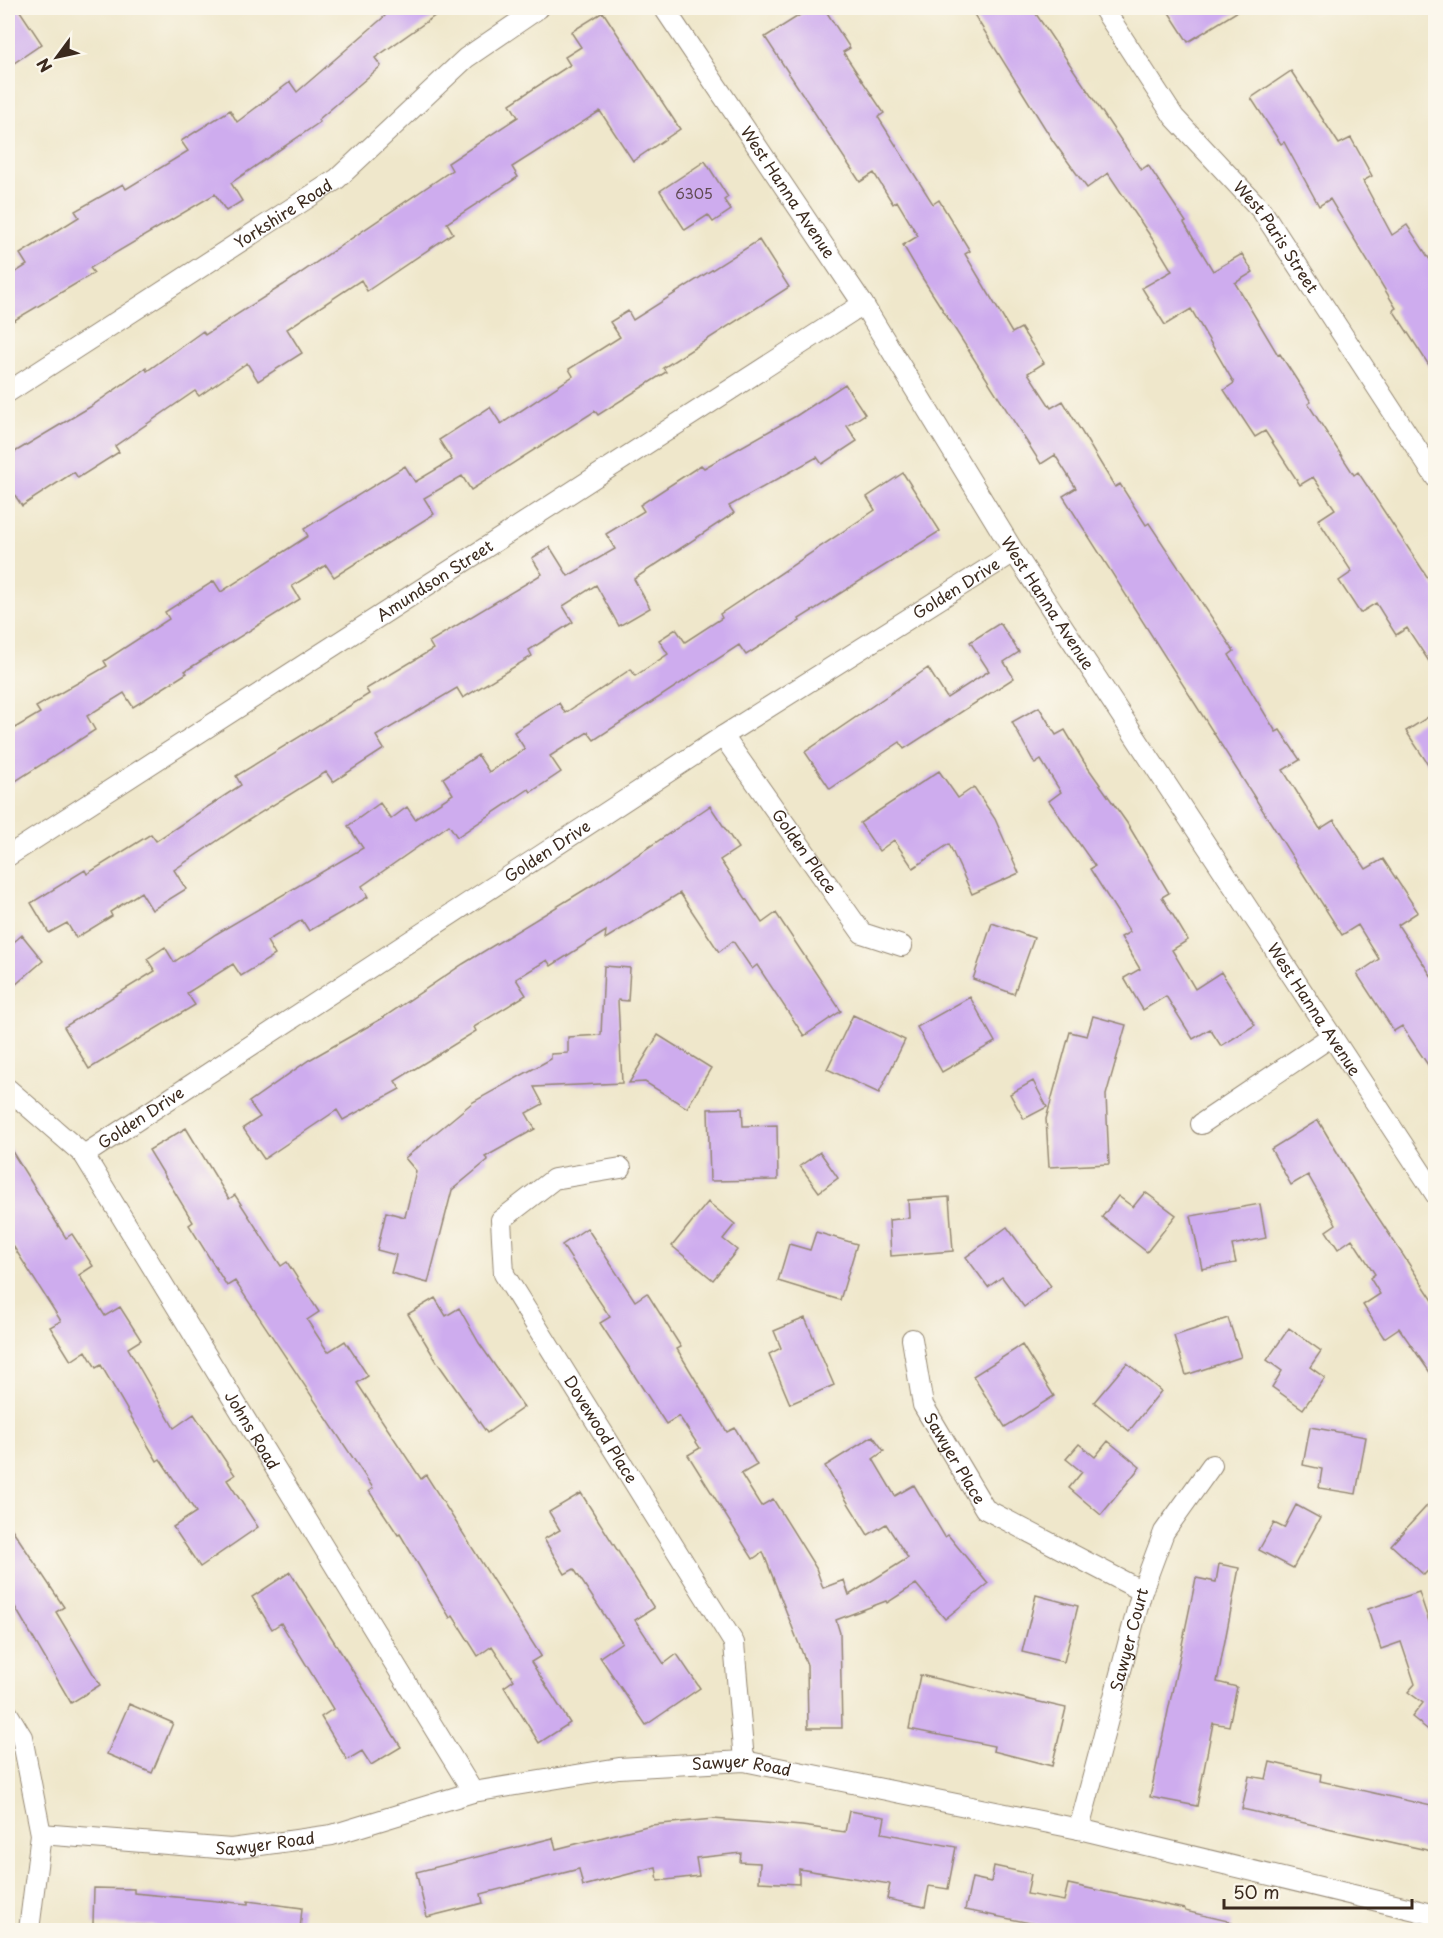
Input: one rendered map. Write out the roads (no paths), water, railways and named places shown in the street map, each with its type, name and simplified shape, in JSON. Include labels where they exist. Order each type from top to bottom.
[{"type":"street","name":"Yorkshire Road","points":[[8,392],[337,179],[466,58],[539,8]]},
{"type":"street","name":"West Hanna Avenue","points":[[664,8],[863,304],[1014,552],[1436,1195]]},
{"type":"street","name":"West Paris Street","points":[[1102,8],[1174,117],[1262,211],[1436,478]]},
{"type":"street","name":"Amundson Street","points":[[8,856],[863,304]]},
{"type":"street","name":"Golden Drive","points":[[84,1155],[723,736],[1014,552]]},
{"type":"street","name":"Golden Place","points":[[723,736],[862,933],[902,946]]},
{"type":"street","points":[[1201,1124],[1332,1036]]},
{"type":"street","name":"Johns Road","points":[[8,1089],[84,1155],[473,1792]]},
{"type":"street","name":"Dovewood Place","points":[[621,1168],[554,1179],[501,1220],[504,1274],[734,1642],[744,1761]]},
{"type":"street","name":"Sawyer Place","points":[[912,1339],[923,1405],[986,1509],[1142,1592]]},
{"type":"street","name":"Sawyer Court","points":[[1079,1829],[1142,1592],[1164,1532],[1212,1464]]},
{"type":"street","points":[[8,1714],[22,1737],[40,1834],[29,1930]]},
{"type":"street","name":"Sawyer Road","points":[[40,1834],[231,1849],[332,1835],[473,1792],[620,1768],[744,1761],[1079,1829],[1436,1915]]}]
